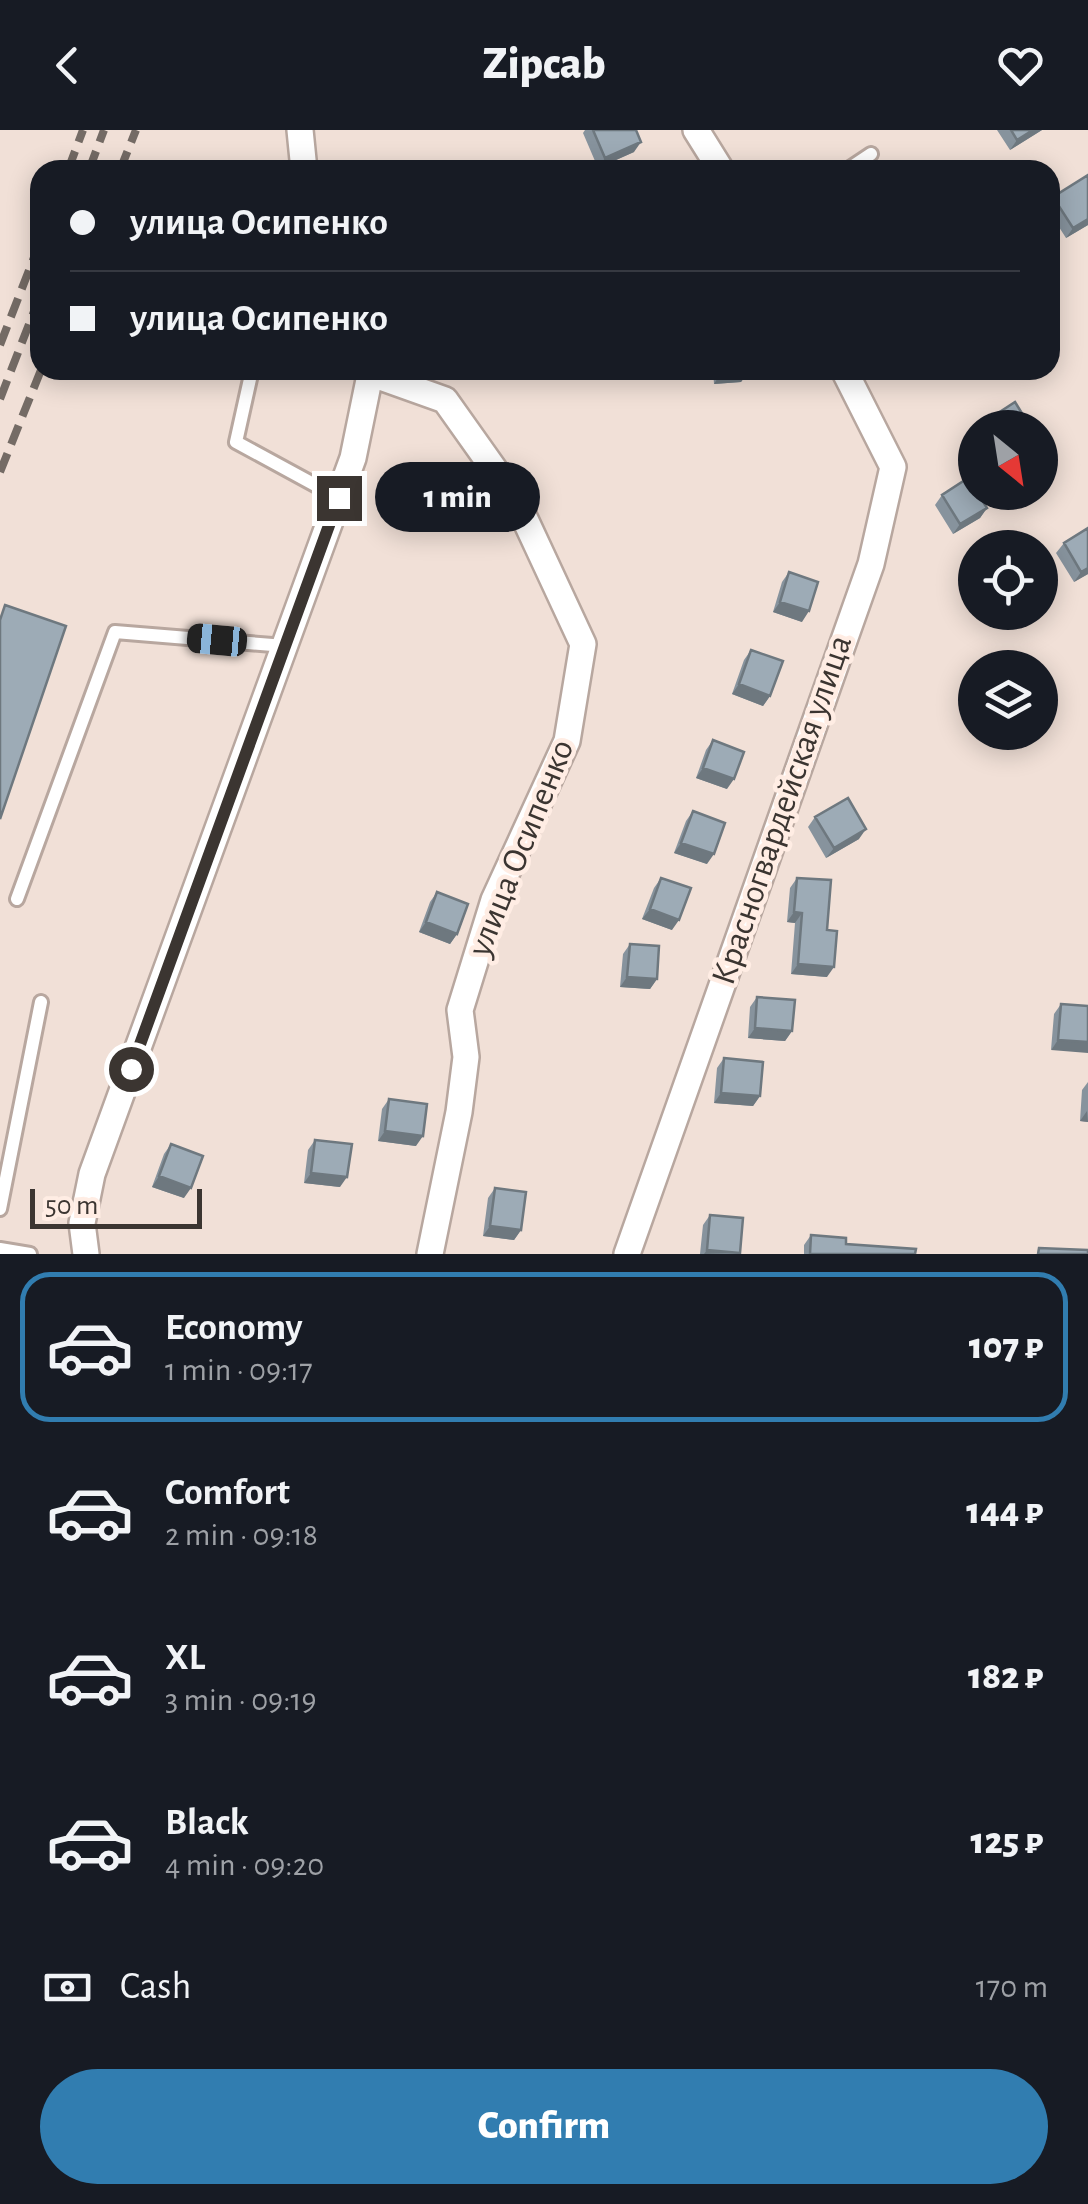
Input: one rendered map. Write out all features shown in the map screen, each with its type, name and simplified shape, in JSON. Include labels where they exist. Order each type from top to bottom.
[{"type":"street","points":[[696,130],[715,160]]},
{"type":"street","name":"улица Осипенко","points":[[86,1254],[82,1223],[92,1174],[353,458],[369,380]]},
{"type":"street","name":"улица Осипенко","points":[[392,380],[444,400],[516,500],[583,644],[567,742],[494,900],[460,1010],[466,1057],[430,1254]]},
{"type":"street","name":"Красногвардейская улица","points":[[627,1254],[874,550],[893,467],[849,380]]},
{"type":"lane","points":[[863,160],[872,154]]},
{"type":"lane","points":[[250,380],[236,442],[339,498]]},
{"type":"lane","points":[[17,899],[115,632],[285,646]]},
{"type":"lane","points":[[0,1209],[41,1002]]},
{"type":"lane","points":[[0,1249],[30,1254]]},
{"type":"building","points":[[593,130],[636,130],[641,142],[605,158]]},
{"type":"building","points":[[1011,130],[1033,130],[1017,140]]},
{"type":"building","points":[[1088,175],[1088,219],[1073,228],[1060,208],[1060,193]]},
{"type":"building","points":[[1015,402],[1020,410],[1003,410]]},
{"type":"building","points":[[958,485],[958,510],[984,510],[960,524],[942,495]]},
{"type":"building","points":[[1088,528],[1088,568],[1081,572],[1064,543]]},
{"type":"building","points":[[789,572],[818,582],[809,611],[780,602]]},
{"type":"building","points":[[5,605],[66,626],[0,819],[0,620]]},
{"type":"building","points":[[751,650],[783,661],[770,696],[739,684]]},
{"type":"building","points":[[713,740],[744,752],[734,779],[703,768]]},
{"type":"building","points":[[848,798],[866,829],[834,848],[815,817]]},
{"type":"building","points":[[693,811],[725,823],[714,854],[681,843]]},
{"type":"building","points":[[661,878],[691,888],[679,920],[650,909]]},
{"type":"building","points":[[797,878],[831,880],[827,930],[837,931],[834,967],[798,964],[802,913],[794,912]]},
{"type":"building","points":[[437,892],[468,904],[457,934],[426,922]]},
{"type":"building","points":[[630,944],[659,946],[657,979],[627,977]]},
{"type":"building","points":[[757,997],[795,1000],[792,1031],[755,1028]]},
{"type":"building","points":[[1061,1004],[1088,1006],[1088,1042],[1058,1040]]},
{"type":"building","points":[[724,1058],[763,1062],[760,1096],[721,1093]]},
{"type":"building","points":[[389,1099],[427,1104],[423,1136],[385,1131]]},
{"type":"building","points":[[315,1140],[352,1144],[347,1177],[311,1173]]},
{"type":"building","points":[[171,1144],[203,1156],[191,1188],[159,1176]]},
{"type":"building","points":[[495,1188],[526,1192],[521,1230],[490,1226]]},
{"type":"building","points":[[710,1215],[743,1218],[740,1253],[707,1250]]},
{"type":"building","points":[[811,1235],[846,1238],[846,1244],[916,1249],[915,1254],[810,1254]]},
{"type":"building","points":[[1039,1248],[1088,1250],[1088,1254],[1038,1254]]},
{"type":"railway","points":[[72,160],[83,130]]},
{"type":"railway","points":[[93,160],[104,130]]},
{"type":"railway","points":[[124,160],[136,130]]},
{"type":"railway","points":[[0,345],[30,268]]},
{"type":"railway","points":[[0,399],[30,322]]},
{"type":"railway","points":[[0,472],[37,380]]},
{"type":"route","points":[[131,1069],[339,498]]}]
